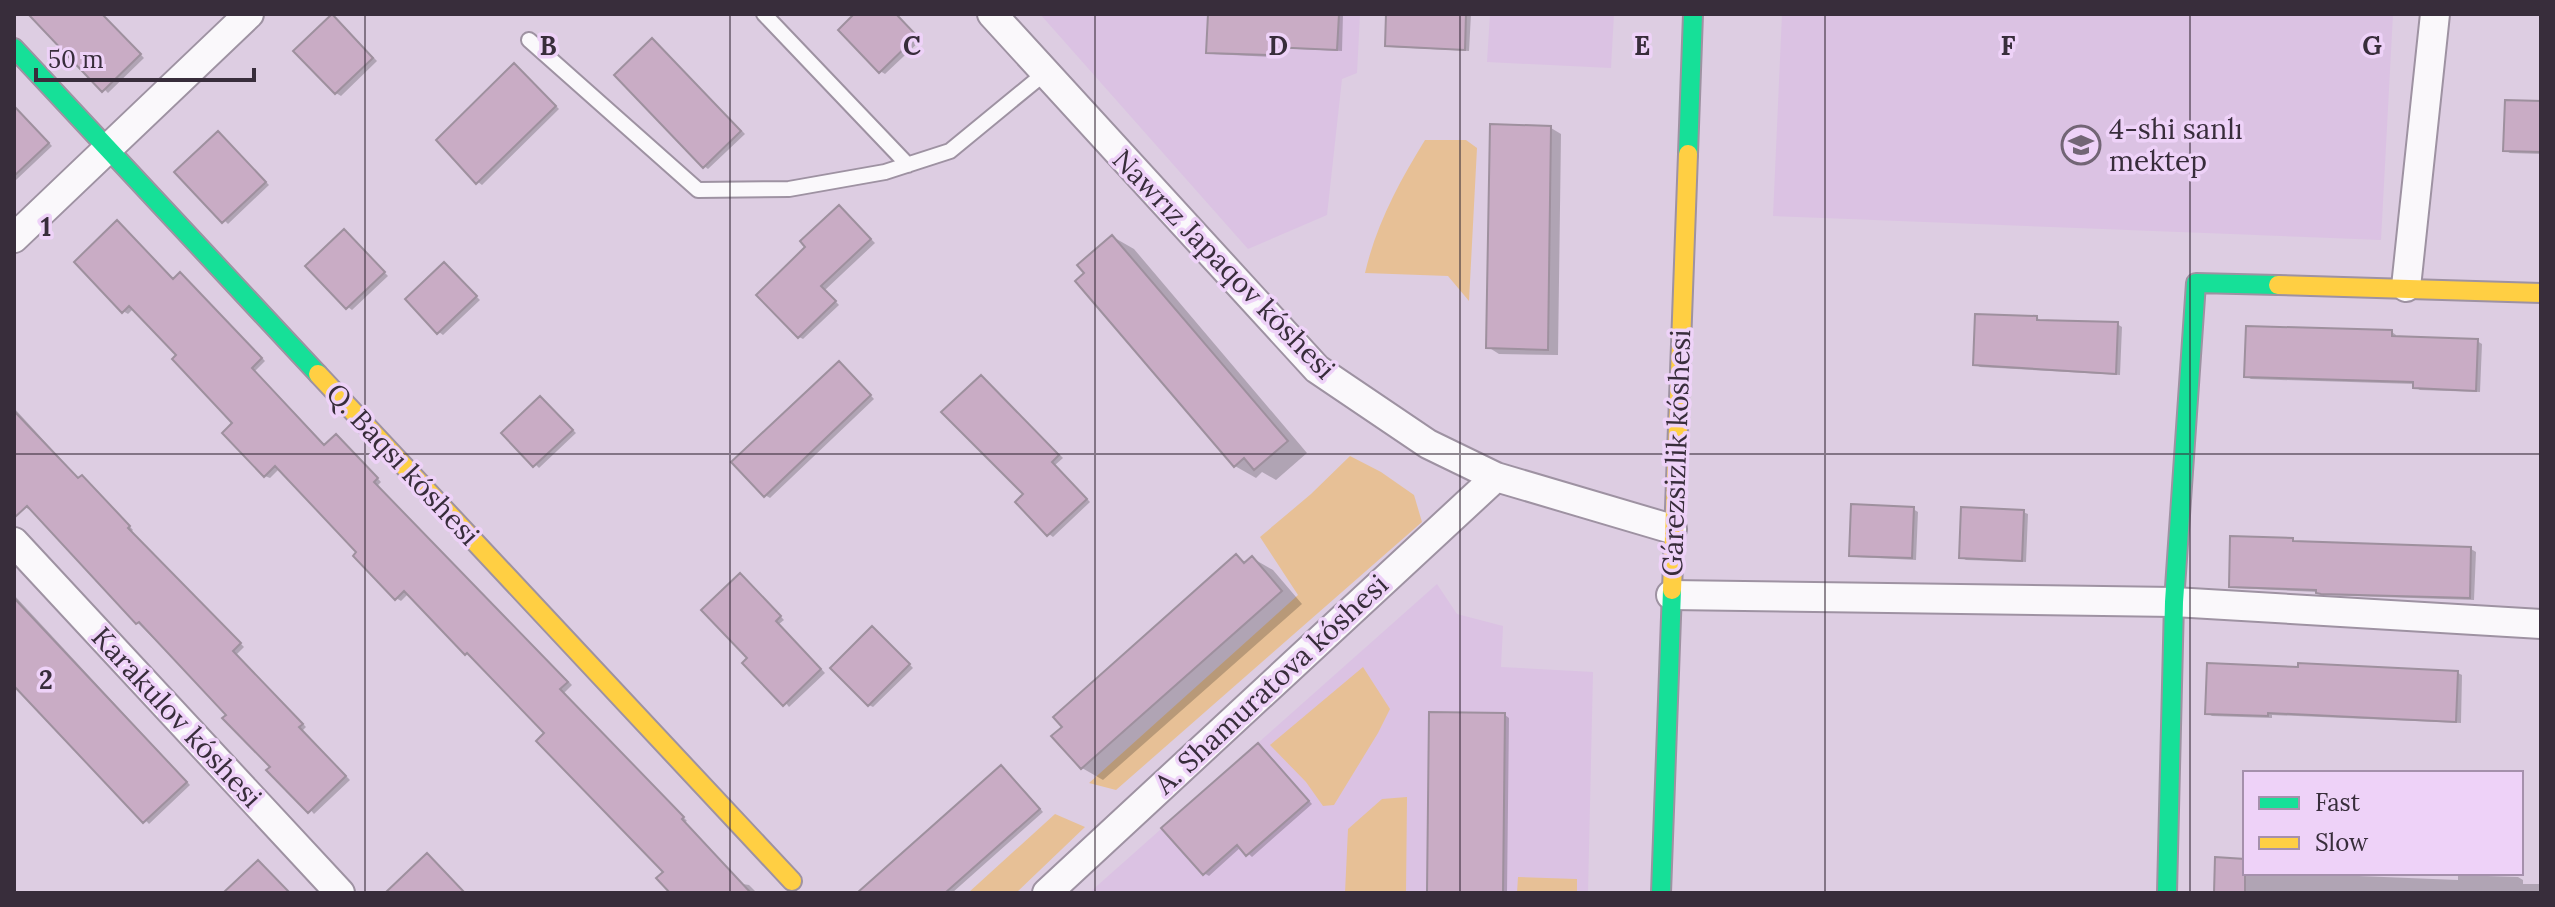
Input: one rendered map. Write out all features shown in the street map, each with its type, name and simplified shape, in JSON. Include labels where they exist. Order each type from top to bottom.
[{"type":"street","points":[[14,238],[249,14]]},
{"type":"street","name":"Nawrız Japaqov kóshesi","points":[[992,14],[1317,369],[1428,444],[1496,477],[1672,529]]},
{"type":"street","name":"Gárezsizlik kóshesi","points":[[1661,893],[1693,14]]},
{"type":"street","points":[[2406,287],[2435,14]]},
{"type":"street","name":"Q. Baqsı kóshesi","points":[[14,48],[792,881]]},
{"type":"street","points":[[2167,893],[2174,602],[2196,283],[2541,293]]},
{"type":"street","name":"A. Shamuratova kóshesi","points":[[1047,893],[1496,477]]},
{"type":"street","name":"Karakulov kóshesi","points":[[14,542],[340,893]]},
{"type":"street","points":[[1671,595],[2174,602],[2541,624]]},
{"type":"lane","points":[[764,14],[908,165]]},
{"type":"lane","points":[[529,40],[698,190],[789,189],[885,172],[950,151],[1045,73]]},
{"type":"shaded area","points":[[1040,14],[1360,14],[1357,73],[1342,79],[1327,215],[1248,249]]},
{"type":"shaded area","points":[[1490,14],[1614,14],[1611,68],[1487,62]]},
{"type":"shaded area","name":"4-shi sanlı mektep","points":[[1782,14],[2393,14],[2381,240],[1773,216]]},
{"type":"shaded area","points":[[1425,140],[1466,140],[1477,148],[1469,301],[1448,276],[1365,273],[1389,204]]},
{"type":"shaded area","points":[[1350,456],[1381,472],[1414,495],[1422,522],[1116,790],[1089,783],[1298,595],[1260,537]]},
{"type":"shaded area","points":[[1437,584],[1457,614],[1503,626],[1501,667],[1593,672],[1588,893],[1089,893]]},
{"type":"shaded area","points":[[1363,667],[1390,709],[1334,805],[1323,806],[1306,782],[1270,745]]},
{"type":"shaded area","points":[[1407,797],[1406,893],[1345,893],[1348,829],[1382,799]]},
{"type":"shaded area","points":[[1055,814],[1085,827],[1016,893],[968,893]]},
{"type":"shaded area","points":[[1518,877],[1577,879],[1577,893],[1517,893]]},
{"type":"building","points":[[28,14],[102,14],[141,54],[102,92]]},
{"type":"building","points":[[332,14],[373,58],[335,94],[293,51]]},
{"type":"building","points":[[854,14],[896,14],[917,36],[879,73],[838,30]]},
{"type":"building","points":[[1208,14],[1339,14],[1337,50],[1270,47],[1269,55],[1206,53]]},
{"type":"building","points":[[1386,14],[1466,14],[1465,50],[1385,46]]},
{"type":"building","points":[[652,38],[741,131],[703,168],[614,75]]},
{"type":"building","points":[[514,63],[556,106],[476,184],[436,140]]},
{"type":"building","points":[[2505,100],[2541,101],[2541,152],[2503,151]]},
{"type":"building","points":[[14,106],[49,143],[14,176]]},
{"type":"building","points":[[1490,124],[1551,126],[1548,350],[1486,348]]},
{"type":"building","points":[[218,131],[266,182],[222,223],[174,172]]},
{"type":"building","points":[[839,205],[871,239],[821,286],[836,301],[798,338],[756,295],[805,247],[800,241]]},
{"type":"building","points":[[117,220],[173,279],[180,272],[262,358],[252,368],[324,445],[336,434],[378,478],[374,482],[568,682],[560,689],[684,817],[682,819],[751,893],[670,893],[656,878],[663,872],[536,741],[544,733],[467,653],[465,655],[404,591],[395,600],[353,556],[356,552],[275,466],[264,477],[222,433],[232,423],[172,359],[176,355],[129,306],[122,313],[74,262]]},
{"type":"building","points":[[344,229],[385,272],[346,309],[305,266]]},
{"type":"building","points":[[1112,235],[1288,441],[1254,470],[1244,458],[1234,467],[1075,281],[1084,273],[1077,265]]},
{"type":"building","points":[[444,262],[477,296],[437,334],[405,299]]},
{"type":"building","points":[[1975,314],[2037,316],[2037,320],[2118,322],[2116,374],[1973,365]]},
{"type":"building","points":[[2246,326],[2392,330],[2392,336],[2478,339],[2476,391],[2413,388],[2413,382],[2244,377]]},
{"type":"building","points":[[839,361],[871,395],[764,497],[731,462]]},
{"type":"building","points":[[981,375],[1059,455],[1052,462],[1087,499],[1047,536],[1015,502],[1023,494],[941,412]]},
{"type":"building","points":[[540,396],[573,430],[533,467],[501,433]]},
{"type":"building","points":[[14,411],[78,478],[82,475],[130,526],[128,528],[241,643],[233,651],[303,724],[299,727],[346,776],[308,813],[266,770],[270,767],[222,718],[226,715],[139,622],[136,624],[27,506],[14,518]]},
{"type":"building","points":[[1851,504],[1914,507],[1912,558],[1849,556]]},
{"type":"building","points":[[1961,507],[2024,510],[2022,561],[1959,558]]},
{"type":"building","points":[[2230,536],[2471,547],[2470,598],[2321,594],[2316,590],[2229,587]]},
{"type":"building","points":[[1236,554],[1244,563],[1252,556],[1282,591],[1081,769],[1051,736],[1062,727],[1053,717]]},
{"type":"building","points":[[740,573],[781,616],[776,621],[821,669],[783,706],[742,663],[747,658],[701,610]]},
{"type":"building","points":[[14,598],[187,782],[143,823],[14,686]]},
{"type":"building","points":[[872,626],[910,664],[868,706],[830,668]]},
{"type":"building","points":[[2207,663],[2298,667],[2298,663],[2458,671],[2456,722],[2268,713],[2268,716],[2205,714]]},
{"type":"building","points":[[1429,712],[1505,713],[1503,893],[1427,893]]},
{"type":"building","points":[[1258,743],[1309,801],[1246,856],[1237,845],[1203,875],[1161,828]]},
{"type":"building","points":[[1001,765],[1040,809],[945,893],[857,893]]},
{"type":"building","points":[[427,853],[465,893],[385,893]]},
{"type":"building","points":[[2215,857],[2243,859],[2245,893],[2214,893]]},
{"type":"building","points":[[258,860],[290,893],[223,893]]},
{"type":"traffic: fast","points":[[1688,154],[1693,14]]},
{"type":"traffic: fast","points":[[14,48],[318,374]]},
{"type":"traffic: fast","points":[[2167,893],[2174,602],[2196,283],[2278,285]]},
{"type":"traffic: fast","points":[[1661,893],[1672,590]]},
{"type":"traffic: slow","points":[[1672,590],[1688,154]]},
{"type":"traffic: slow","points":[[2278,285],[2541,293]]},
{"type":"traffic: slow","points":[[318,374],[792,881]]},
{"type":"place","name":"4-shi sanlı mektep","points":[[2081,145]]}]
